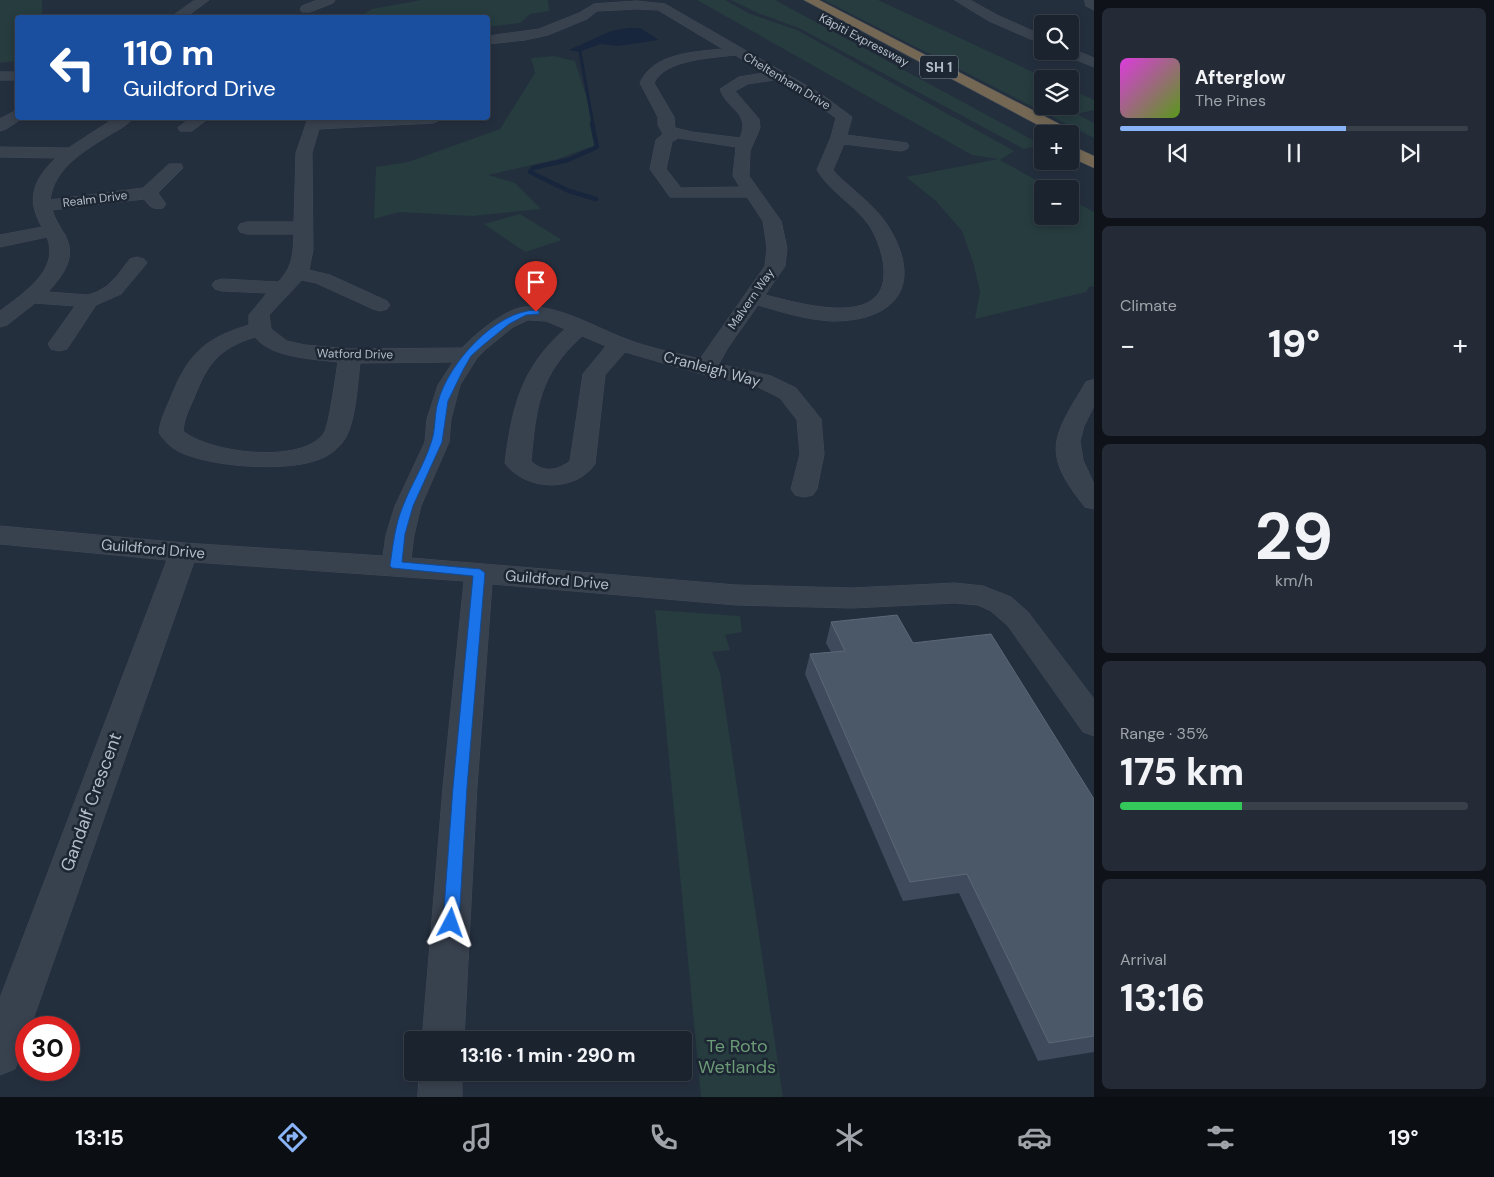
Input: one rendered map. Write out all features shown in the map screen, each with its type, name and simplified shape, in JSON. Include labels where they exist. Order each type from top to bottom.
[{"type":"highway","name":"Kāpiti Expressway","points":[[805,2],[1051,125]]},
{"type":"highway","name":"Kāpiti Expressway","points":[[805,2],[1034,131]]},
{"type":"highway","name":"Kāpiti Expressway","points":[[1079,140],[1094,148]]},
{"type":"highway","points":[[1079,155],[1094,163]]},
{"type":"street","points":[[180,15],[203,0]]},
{"type":"street","points":[[306,9],[329,0]]},
{"type":"street","points":[[961,0],[993,18],[1034,36]]},
{"type":"street","points":[[1091,0],[1090,3],[1094,6]]},
{"type":"street","name":"Cheltenham Drive","points":[[490,40],[543,32],[583,16],[594,8],[654,3],[778,75],[844,117],[843,130],[825,170],[830,178],[851,197],[880,229],[894,262],[892,290],[886,299],[876,306],[843,314],[808,312],[754,298]]},
{"type":"street","points":[[737,51],[673,62],[655,70],[647,79],[649,88],[666,117],[666,125],[669,131],[675,134],[746,143]]},
{"type":"street","points":[[1079,56],[1094,63]]},
{"type":"street","name":"Malvern Way","points":[[706,368],[716,349],[775,266],[777,248],[772,221],[741,176],[741,159],[752,128],[752,119],[729,95],[727,89],[744,80],[778,75]]},
{"type":"street","points":[[0,76],[15,76]]},
{"type":"street","points":[[0,126],[15,116]]},
{"type":"street","name":"Realm Drive","points":[[0,321],[52,276],[61,256],[60,244],[41,206],[43,190],[50,177],[73,153],[122,120]]},
{"type":"street","points":[[186,128],[198,120]]},
{"type":"street","points":[[350,356],[337,433],[321,449],[307,456],[271,458],[236,456],[204,451],[180,442],[171,433],[172,424],[197,362],[215,346],[232,337],[260,329],[259,315],[298,273],[303,250],[304,153],[313,121],[353,120]]},
{"type":"street","points":[[675,134],[664,140],[658,169],[676,193],[752,192]]},
{"type":"street","points":[[838,139],[901,146]]},
{"type":"street","points":[[0,152],[73,153]]},
{"type":"street","name":"Realm Drive","points":[[41,206],[152,198],[175,168]]},
{"type":"street","points":[[247,228],[303,228]]},
{"type":"street","points":[[0,241],[52,231]]},
{"type":"street","points":[[31,296],[89,301],[114,290],[137,263]]},
{"type":"street","points":[[298,273],[323,279],[380,305]]},
{"type":"street","points":[[222,285],[284,288]]},
{"type":"street","points":[[60,344],[89,301]]},
{"type":"street","name":"Cranleigh Way","points":[[468,355],[478,344],[506,322],[524,313],[536,312],[550,315],[620,344],[763,382],[788,393],[809,419],[812,454],[804,489]]},
{"type":"street","points":[[580,327],[566,338],[543,366],[526,400],[518,463],[529,473],[538,477],[554,477],[567,474],[582,464],[594,374],[620,344]]},
{"type":"street","name":"Watford Drive","points":[[260,329],[266,337],[280,346],[305,352],[350,356],[468,355]]},
{"type":"street","points":[[396,566],[400,534],[408,506],[437,442],[443,401],[449,385],[468,355]]},
{"type":"street","points":[[1094,387],[1069,434],[1068,445],[1070,458],[1077,476],[1094,501]]},
{"type":"street","name":"Guildford Drive","points":[[0,535],[184,552],[396,566],[736,595],[852,598],[965,593],[994,600],[1018,618],[1094,723]]},
{"type":"street","name":"Gandalf Crescent","points":[[0,1054],[184,552]]},
{"type":"street","points":[[444,1031],[460,787],[480,573]]},
{"type":"street","points":[[440,1097],[441,1081]]},
{"type":"green space","points":[[0,0],[42,0],[42,15],[15,15],[15,61],[0,63]]},
{"type":"green space","points":[[422,0],[548,0],[549,11],[530,14],[520,23],[490,27],[490,15],[362,15],[372,9]]},
{"type":"green space","points":[[697,0],[725,0],[750,14],[797,30],[1014,151],[1000,160],[1036,180],[1034,180],[1034,225],[1079,225],[1079,204],[1094,212],[1094,286],[1089,287],[1086,292],[975,319],[980,291],[973,262],[962,231],[936,201],[906,177],[998,159],[972,155]]},
{"type":"green space","points":[[731,0],[775,0],[1034,141],[1034,147],[1024,149],[799,28],[758,13]]},
{"type":"green space","points":[[824,0],[878,0],[1034,72],[1034,107]]},
{"type":"green space","points":[[554,56],[575,61],[587,98],[597,147],[587,148],[558,159],[488,175],[515,183],[541,209],[472,216],[399,212],[374,219],[376,167],[408,162],[500,129],[535,73],[531,58]]},
{"type":"green space","points":[[1079,93],[1094,100],[1094,110],[1079,114]]},
{"type":"green space","points":[[1049,115],[1079,115],[1094,123],[1094,138],[1079,130],[1079,125],[1069,125]]},
{"type":"green space","points":[[520,214],[562,240],[525,252],[484,224]]},
{"type":"green space","name":"Te Roto Wetlands","points":[[655,610],[740,616],[742,632],[725,635],[730,650],[712,652],[720,673],[783,1097],[701,1097]]},
{"type":"water","points":[[640,28],[659,40],[618,46],[600,44],[579,52],[569,50],[611,31]]},
{"type":"building","points":[[897,615],[913,643],[991,634],[1094,799],[1094,1036],[1049,1043],[967,874],[910,882],[810,654],[845,651],[831,622]]},
{"type":"waterway","points":[[580,52],[593,124]]},
{"type":"waterway","points":[[592,123],[597,147],[568,160],[533,168],[530,172],[569,191],[596,199]]},
{"type":"route","points":[[451,923],[460,787],[480,573],[396,566],[400,534],[408,506],[437,442],[443,401],[449,385],[458,370],[478,344],[506,322],[524,313],[536,312]]}]
